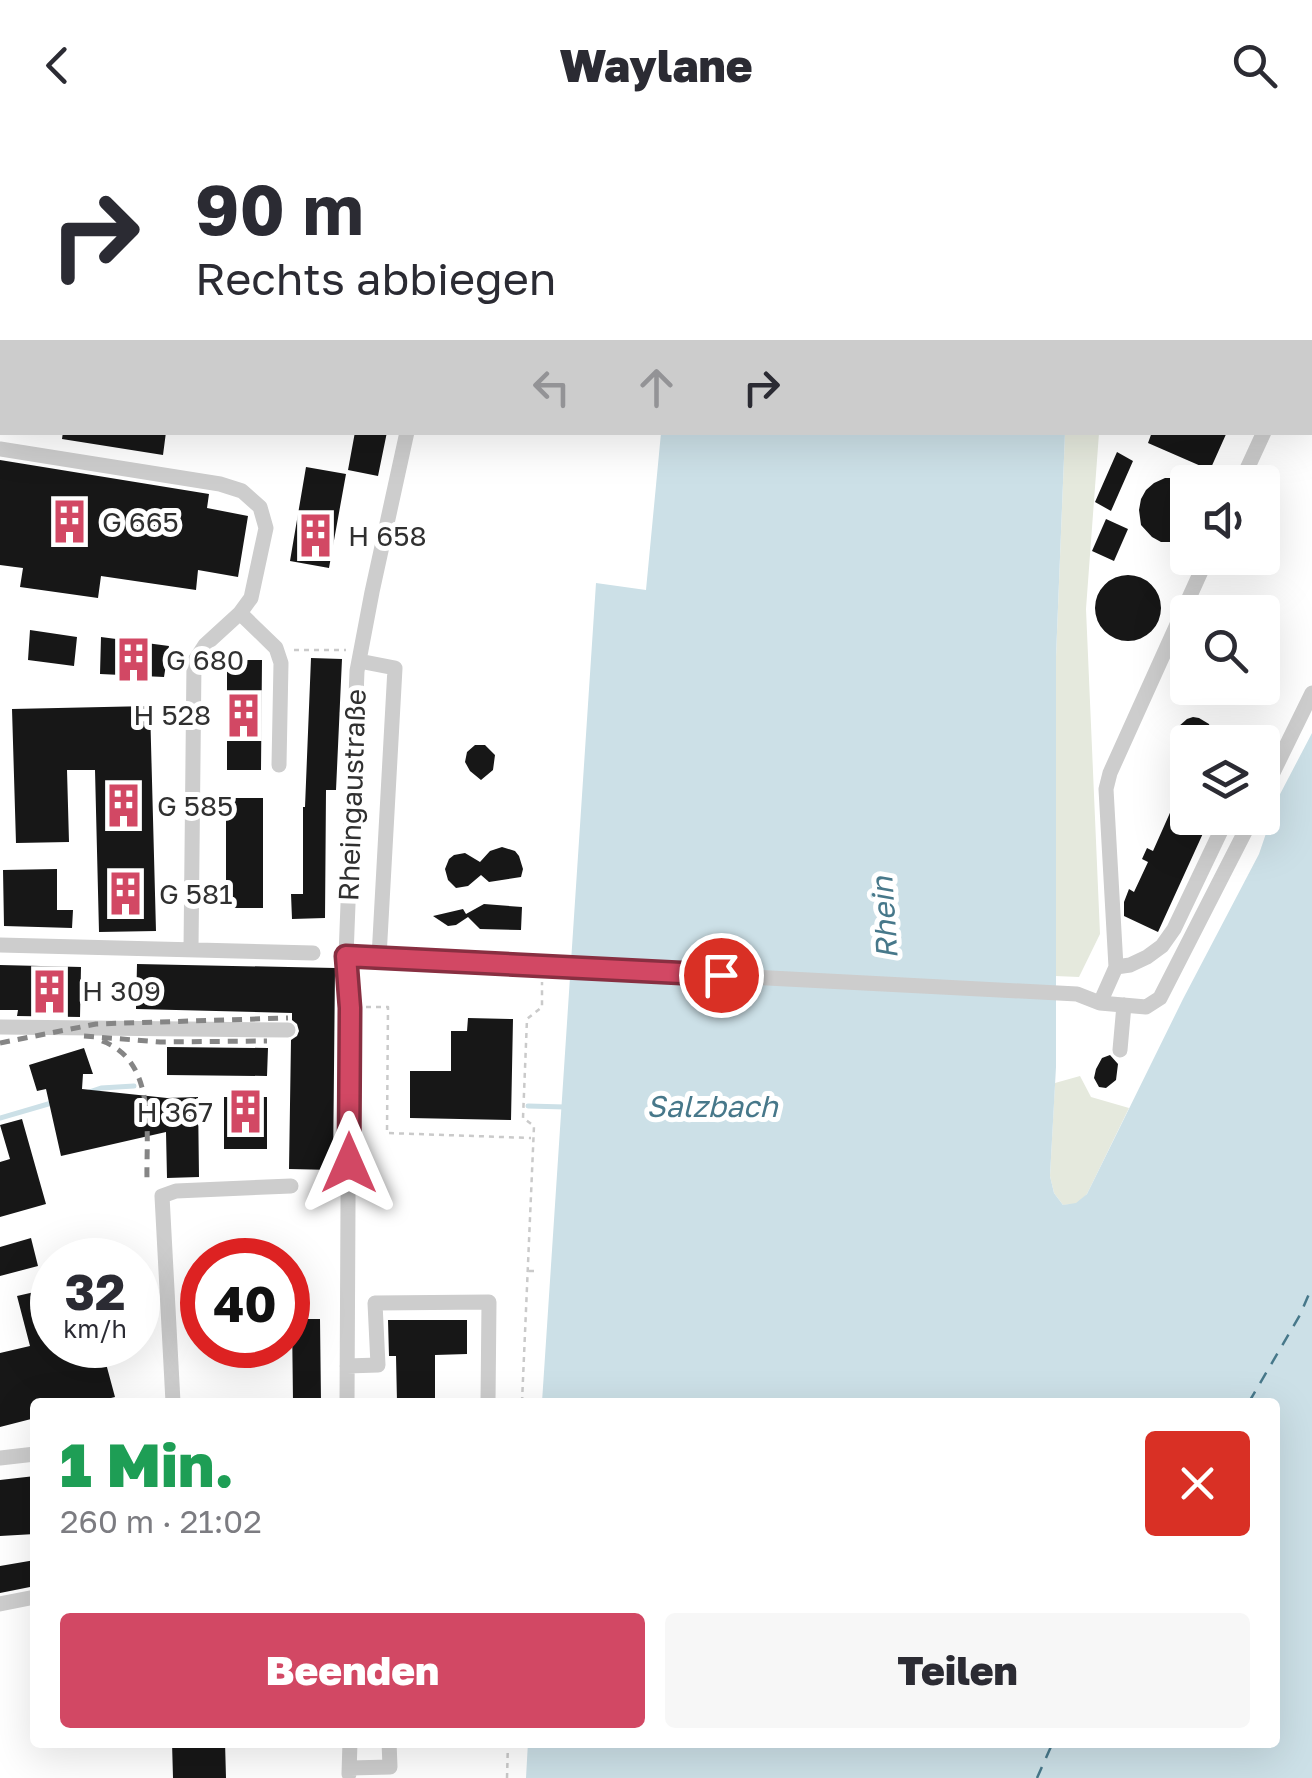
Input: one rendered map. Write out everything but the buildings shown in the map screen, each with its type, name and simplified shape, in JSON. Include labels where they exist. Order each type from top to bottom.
[{"type":"street","name":"Rheingaustraße","points":[[347,1398],[350,1008],[346,956],[358,661],[406,435]]},
{"type":"street","points":[[1249,465],[1263,435]]},
{"type":"street","points":[[0,449],[220,484],[242,491],[260,507],[266,528],[251,598],[205,645],[194,662],[191,948]]},
{"type":"street","points":[[1100,1002],[1116,967],[1106,788],[1200,575]]},
{"type":"street","points":[[240,613],[276,648],[281,663],[279,765]]},
{"type":"street","points":[[358,661],[394,668],[379,958]]},
{"type":"street","points":[[1280,758],[1312,692]]},
{"type":"street","points":[[1116,967],[1130,964],[1162,946],[1219,835]]},
{"type":"street","points":[[346,956],[1077,994],[1100,1002],[1146,1007],[1160,998],[1243,835]]},
{"type":"street","points":[[0,945],[313,953]]},
{"type":"street","points":[[1120,1050],[1124,1005]]},
{"type":"street","points":[[0,1027],[288,1030]]},
{"type":"street","points":[[172,1398],[162,1196],[176,1191],[291,1186]]},
{"type":"street","points":[[347,1366],[378,1364],[375,1303],[489,1302],[488,1398]]},
{"type":"street","points":[[0,1458],[30,1455]]},
{"type":"street","points":[[0,1604],[30,1599]]},
{"type":"street","points":[[350,1748],[350,1775],[390,1767],[390,1748]]},
{"type":"path","points":[[279,656],[302,648],[343,650]]},
{"type":"path","points":[[522,1398],[534,1126],[523,1118],[527,1019],[542,1007],[543,966]]},
{"type":"path","points":[[350,1008],[388,1006],[388,1133],[533,1138]]},
{"type":"path","points":[[528,1271],[539,1271]]},
{"type":"path","points":[[507,1778],[508,1748]]},
{"type":"shaded area","points":[[1065,435],[1099,435],[1086,609],[1100,934],[1079,977],[1055,976],[1056,657]]},
{"type":"shaded area","points":[[1080,1076],[1091,1097],[1129,1108],[1087,1194],[1077,1204],[1063,1205],[1054,1193],[1050,1176],[1055,1083]]},
{"type":"water","name":"Rhein","points":[[661,435],[1065,435],[1056,657],[1056,1067],[1050,1176],[1054,1193],[1063,1205],[1076,1203],[1087,1194],[1265,835],[1280,835],[1280,794],[1312,733],[1312,1778],[526,1778],[528,1748],[1280,1748],[1280,1398],[542,1398],[596,583],[646,590]]},
{"type":"waterway","name":"Salzbach","points":[[89,1092],[134,1086]]},
{"type":"waterway","name":"Salzbach","points":[[0,1118],[55,1102]]},
{"type":"waterway","name":"Salzbach","points":[[528,1106],[565,1107]]},
{"type":"ferry route","points":[[1251,1398],[1312,1287]]},
{"type":"ferry route","points":[[1037,1778],[1050,1748]]},
{"type":"railway","points":[[0,1043],[96,1024],[288,1018]]},
{"type":"railway","points":[[84,1036],[160,1042],[267,1041]]},
{"type":"railway","points":[[102,1041],[120,1051],[140,1081],[147,1121],[147,1180]]},
{"type":"place","name":"G 665","points":[[69,522]]},
{"type":"place","name":"H 658","points":[[315,536]]},
{"type":"place","name":"G 680","points":[[133,660]]},
{"type":"place","name":"H 528","points":[[244,715]]},
{"type":"place","name":"G 585","points":[[124,806]]},
{"type":"place","name":"G 581","points":[[126,894]]},
{"type":"place","name":"H 309","points":[[49,991]]},
{"type":"place","name":"H 367","points":[[246,1112]]},
{"type":"route","points":[[349,1163],[350,1008],[346,956],[721,975]]}]
